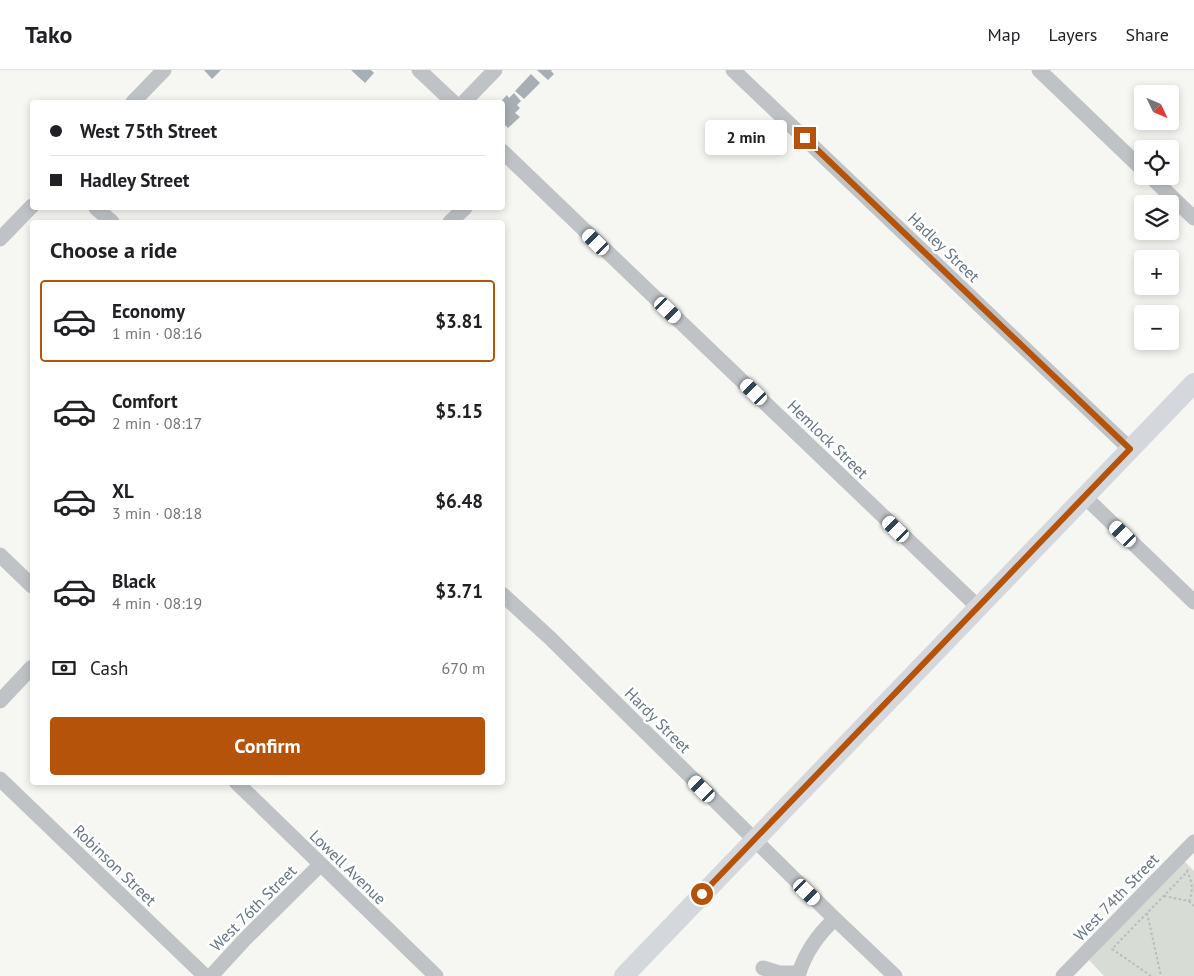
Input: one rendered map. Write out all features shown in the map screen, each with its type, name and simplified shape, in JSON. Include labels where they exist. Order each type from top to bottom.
[{"type":"main road","points":[[624,976],[1194,383]]},
{"type":"street","points":[[135,100],[164,70]]},
{"type":"street","points":[[419,70],[451,100]]},
{"type":"street","points":[[466,100],[495,70]]},
{"type":"street","name":"Hadley Street","points":[[733,70],[1130,449]]},
{"type":"street","points":[[1040,70],[1134,161]]},
{"type":"street","name":"Hemlock Street","points":[[505,159],[978,607]]},
{"type":"street","points":[[1159,185],[1194,218]]},
{"type":"street","points":[[3,231],[30,208]]},
{"type":"street","points":[[98,210],[110,220]]},
{"type":"street","points":[[452,220],[463,210]]},
{"type":"street","points":[[1085,498],[1194,602]]},
{"type":"street","points":[[0,555],[30,584]]},
{"type":"street","name":"Hardy Street","points":[[505,597],[550,638],[895,976]]},
{"type":"street","points":[[0,700],[30,669]]},
{"type":"street","name":"Robinson Street","points":[[0,779],[205,976]]},
{"type":"street","name":"Lowell Avenue","points":[[239,785],[436,976]]},
{"type":"street","name":"West 74th Street","points":[[1063,976],[1194,842]]},
{"type":"street","name":"West 76th Street","points":[[211,976],[246,938],[320,865]]},
{"type":"street","points":[[763,968],[779,973],[798,974],[809,948],[820,933],[835,919]]},
{"type":"path","points":[[1151,976],[1112,949],[1187,872],[1188,866]]},
{"type":"path","points":[[1187,872],[1192,880],[1192,894],[1189,901]]},
{"type":"path","points":[[1164,896],[1189,901],[1194,906]]},
{"type":"path","points":[[1147,913],[1161,976]]},
{"type":"shaded area","points":[[1184,861],[1194,871],[1194,976],[1104,976],[1089,960]]},
{"type":"building","points":[[204,70],[221,70],[212,79]]},
{"type":"building","points":[[351,70],[371,70],[374,73],[365,83]]},
{"type":"building","points":[[537,70],[552,70],[554,74],[548,80]]},
{"type":"building","points":[[531,74],[540,83],[524,99],[515,91]]},
{"type":"building","points":[[514,93],[521,101],[517,105],[520,108],[515,113],[520,117],[508,128],[505,125],[505,100],[502,100],[507,95],[509,98]]},
{"type":"route","points":[[702,894],[1085,498],[1130,449],[805,138]]}]
